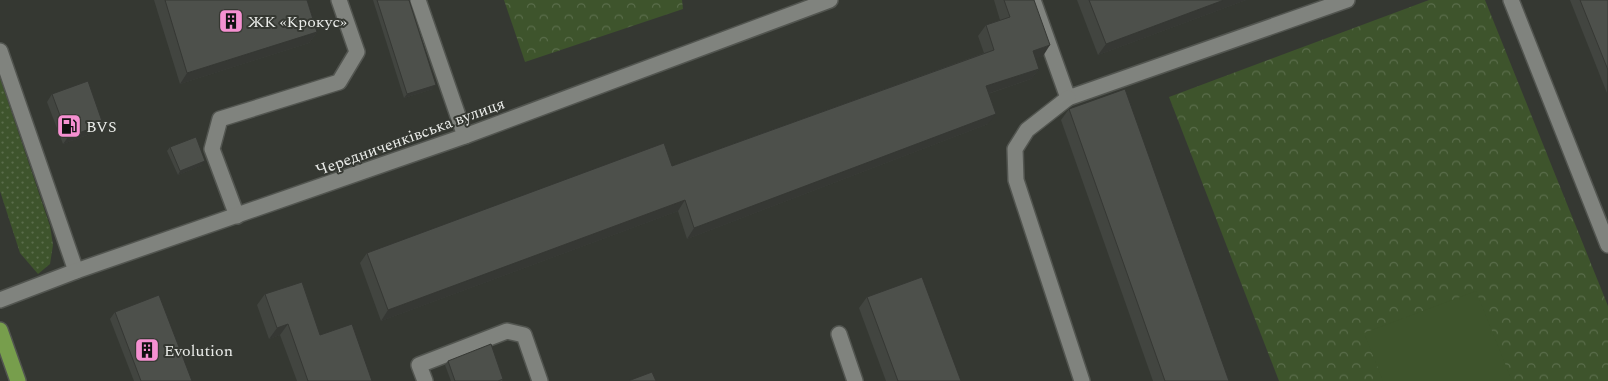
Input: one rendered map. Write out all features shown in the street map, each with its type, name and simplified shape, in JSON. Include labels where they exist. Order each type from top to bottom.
[{"type":"main road","points":[[0,330],[18,381]]},
{"type":"street","points":[[237,216],[212,149],[220,119],[339,82],[357,52],[339,0]]},
{"type":"street","points":[[418,0],[465,136]]},
{"type":"street","name":"Чередниченківська вулиця","points":[[0,300],[76,271],[465,136],[830,0]]},
{"type":"street","points":[[1034,0],[1068,98]]},
{"type":"street","points":[[1082,381],[1016,180],[1015,149],[1027,130],[1068,98],[1347,0]]},
{"type":"street","points":[[1511,0],[1608,245]]},
{"type":"street","points":[[0,51],[76,271]]},
{"type":"street","points":[[424,381],[419,365],[507,331],[524,335],[540,381]]},
{"type":"street","points":[[839,334],[855,381]]},
{"type":"green space","points":[[504,0],[682,0],[683,9],[525,62]]},
{"type":"green space","points":[[1429,0],[1485,0],[1608,306],[1608,381],[1279,381],[1169,97]]},
{"type":"green space","points":[[0,78],[50,226],[53,245],[50,264],[38,274],[20,253],[0,191]]},
{"type":"green space","points":[[1476,291],[1512,381],[1383,381],[1364,333]]},
{"type":"building","name":"ЖК «Крокус»","points":[[165,0],[307,0],[317,32],[187,73]]},
{"type":"building","points":[[377,0],[409,0],[436,85],[407,94]]},
{"type":"building","points":[[1004,0],[1034,0],[1050,45],[1033,51],[1039,69],[986,86],[996,114],[694,228],[685,200],[388,310],[367,253],[664,143],[672,166],[994,50],[986,25],[1010,17]]},
{"type":"building","points":[[1089,0],[1224,0],[1106,44]]},
{"type":"building","points":[[1580,0],[1608,0],[1608,70]]},
{"type":"building","points":[[88,81],[103,124],[68,137],[52,94]]},
{"type":"building","points":[[1125,89],[1229,381],[1165,381],[1069,109]]},
{"type":"building","points":[[196,137],[205,161],[180,171],[170,147]]},
{"type":"building","points":[[922,277],[961,381],[898,381],[867,297]]},
{"type":"building","points":[[302,282],[320,335],[352,324],[372,381],[308,381],[288,324],[277,328],[265,294]]},
{"type":"building","name":"Evolution","points":[[159,295],[192,381],[141,381],[115,312]]},
{"type":"building","points":[[491,344],[503,379],[498,381],[455,381],[448,361]]},
{"type":"building","points":[[652,372],[656,381],[628,381]]},
{"type":"place","name":"ЖК «Крокус»","points":[[231,21]]},
{"type":"place","name":"BVS","points":[[69,126]]},
{"type":"place","name":"Evolution","points":[[147,350]]}]
